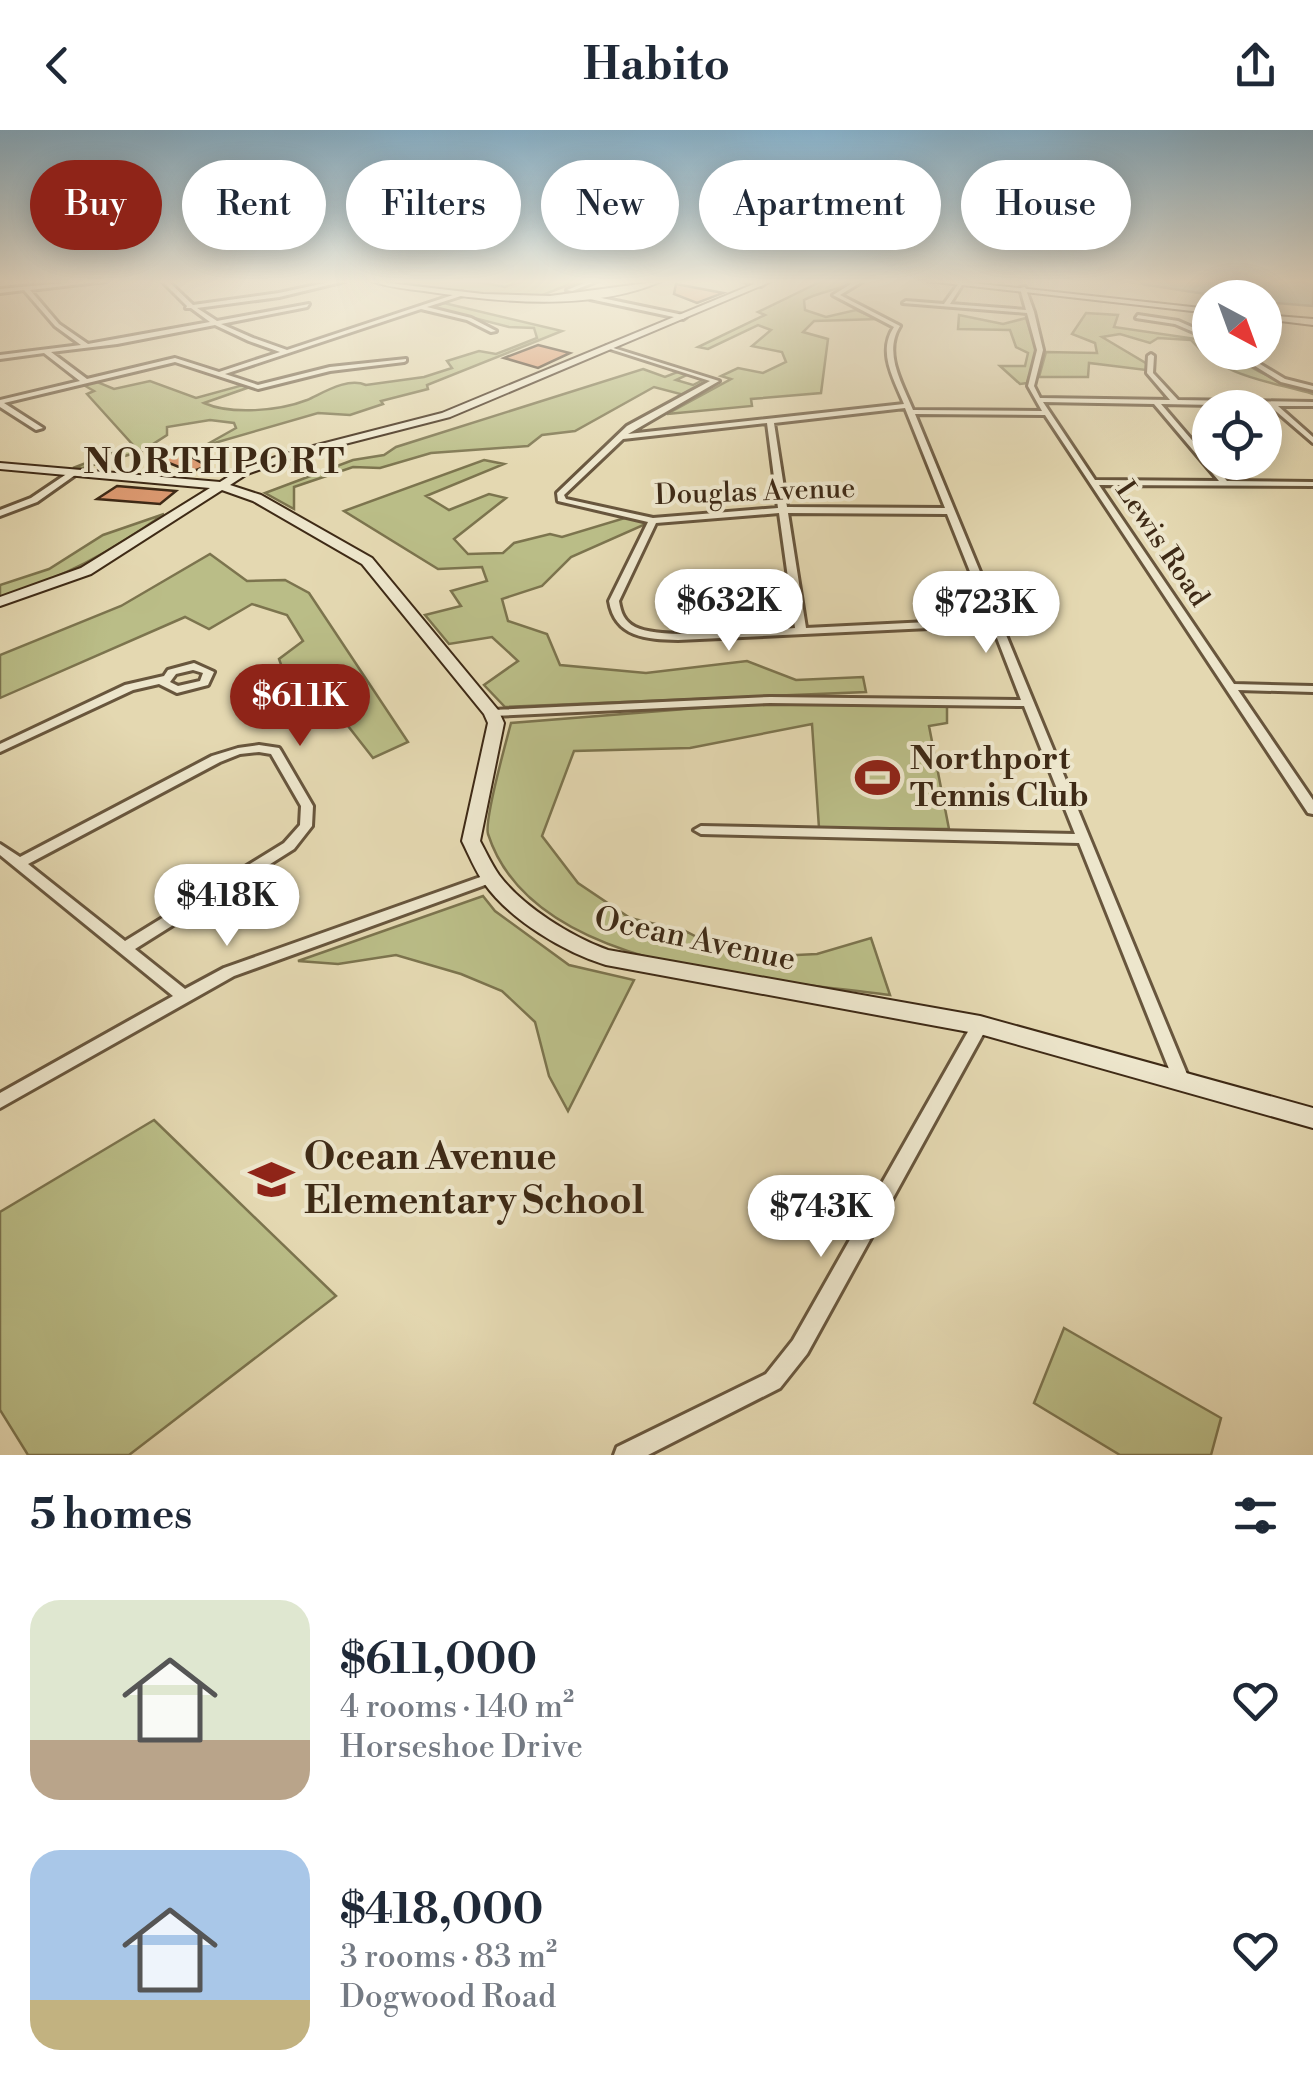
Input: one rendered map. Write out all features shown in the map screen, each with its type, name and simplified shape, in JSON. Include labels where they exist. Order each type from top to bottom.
[{"type":"main road","points":[[0,602],[86,570],[148,534],[219,484],[294,454],[446,415],[619,343]]},
{"type":"main road","points":[[0,466],[219,484],[257,498],[367,562],[492,713]]},
{"type":"main road","name":"Ocean Avenue","points":[[492,713],[496,724],[471,841],[491,878],[509,899],[573,945],[606,956],[980,1024],[1313,1118]]},
{"type":"street","points":[[82,343],[87,346]]},
{"type":"street","points":[[0,357],[105,343]]},
{"type":"street","points":[[258,343],[287,352]]},
{"type":"street","points":[[219,374],[315,343]]},
{"type":"street","points":[[887,343],[909,409],[1180,1079]]},
{"type":"street","points":[[1038,343],[1032,386],[1038,400],[1192,402]]},
{"type":"street","points":[[609,347],[716,380],[620,437]]},
{"type":"street","points":[[46,352],[85,381]]},
{"type":"street","points":[[1151,356],[1150,373],[1174,402]]},
{"type":"street","points":[[0,403],[176,360],[258,388],[330,368],[404,360]]},
{"type":"street","points":[[1265,370],[1283,381],[1313,388]]},
{"type":"street","name":"Lewis Road","points":[[1038,400],[1313,810]]},
{"type":"street","points":[[1155,402],[1225,483]]},
{"type":"street","points":[[0,403],[39,428]]},
{"type":"street","points":[[1282,403],[1313,404]]},
{"type":"street","points":[[620,437],[909,409],[1047,413]]},
{"type":"street","points":[[1282,413],[1313,441]]},
{"type":"street","points":[[770,422],[801,631]]},
{"type":"street","name":"Douglas Avenue","points":[[620,437],[560,496],[562,501],[653,521],[784,510],[951,512]]},
{"type":"street","points":[[0,513],[34,500],[74,472]]},
{"type":"street","points":[[1094,482],[1313,484]]},
{"type":"street","points":[[653,521],[614,601],[614,613],[623,626],[658,636],[994,622]]},
{"type":"street","points":[[0,748],[129,687],[164,680]]},
{"type":"street","points":[[1231,688],[1313,689]]},
{"type":"street","points":[[492,713],[770,700],[1027,703]]},
{"type":"street","points":[[20,863],[216,759],[240,749],[258,747],[275,751],[306,806],[306,826],[289,846],[123,949]]},
{"type":"street","points":[[701,830],[1083,839]]},
{"type":"street","points":[[0,848],[184,996]]},
{"type":"street","points":[[0,1101],[229,972],[491,878]]},
{"type":"street","points":[[624,1455],[773,1381],[800,1347],[980,1024]]},
{"type":"green space","points":[[532,343],[427,385],[428,389],[381,401],[383,404],[350,415],[318,413],[204,446],[236,428],[234,423],[210,420],[167,427],[167,435],[142,451],[73,468],[133,445],[87,394],[94,391],[82,384],[95,381],[114,389],[150,381],[196,398],[243,385],[247,388],[204,403],[228,409],[269,409],[296,404],[343,384],[424,377],[452,368],[447,361],[479,351],[496,354]]},
{"type":"green space","points":[[707,343],[721,343],[708,349],[698,347]]},
{"type":"green space","points":[[756,343],[828,343],[821,393],[751,399],[752,406],[667,414],[731,379],[721,376],[738,368],[763,373],[786,362],[782,352],[752,346]]},
{"type":"green space","points":[[1015,343],[1034,343],[1037,351],[1027,383],[1020,384],[1000,366],[1025,366],[1028,353]]},
{"type":"green space","points":[[1095,343],[1112,343],[1149,365],[1146,370],[1089,363],[1088,377],[1039,377],[1046,352],[1097,353]]},
{"type":"green space","points":[[643,369],[665,377],[680,371],[689,374],[676,380],[693,385],[705,379],[710,381],[684,395],[654,387],[575,431],[542,435],[528,446],[431,453],[380,468],[353,467],[294,487],[294,509],[265,493],[353,460],[384,455],[396,447]]},
{"type":"green space","points":[[1232,370],[1257,370],[1313,389],[1313,394]]},
{"type":"green space","points":[[484,460],[504,464],[426,496],[449,510],[489,494],[506,498],[454,539],[468,554],[503,553],[514,543],[550,534],[562,537],[628,517],[648,523],[571,557],[542,586],[502,599],[508,621],[547,634],[560,665],[646,673],[747,661],[796,680],[863,677],[866,692],[505,707],[484,685],[518,661],[492,637],[449,644],[425,615],[461,606],[451,591],[487,581],[482,567],[438,569],[344,511]]},
{"type":"green space","points":[[164,514],[85,563],[0,598],[0,585],[49,569],[103,535]]},
{"type":"green space","points":[[210,554],[247,581],[285,580],[309,593],[408,742],[373,758],[330,703],[298,711],[260,699],[287,681],[279,659],[303,641],[287,615],[252,604],[209,629],[185,617],[0,698],[0,655],[121,606]]},
{"type":"green space","points":[[773,702],[947,705],[947,723],[929,726],[949,829],[819,828],[812,724],[690,748],[574,751],[542,836],[578,883],[630,918],[685,931],[722,950],[776,956],[817,954],[871,938],[890,995],[721,974],[660,961],[603,942],[553,916],[513,880],[488,834],[492,798],[511,723]]},
{"type":"green space","points":[[483,896],[495,911],[569,965],[634,980],[568,1111],[549,1076],[535,1022],[502,991],[396,955],[338,964],[298,961]]},
{"type":"green space","points":[[154,1120],[336,1296],[129,1455],[28,1455],[0,1410],[0,1212]]},
{"type":"green space","points":[[1064,1328],[1221,1418],[1211,1455],[1120,1455],[1034,1403]]},
{"type":"building","points":[[538,345],[570,353],[538,368],[504,358]]},
{"type":"building","points":[[178,447],[198,456],[193,458],[207,466],[191,472],[152,456]]},
{"type":"building","points":[[117,486],[176,491],[160,504],[97,499]]},
{"type":"place","name":"Northport Tennis Club","points":[[877,777]]},
{"type":"place","name":"Ocean Avenue Elementary School","points":[[271,1179]]},
{"type":"district","name":"NORTHPORT","points":[[215,462]]}]
